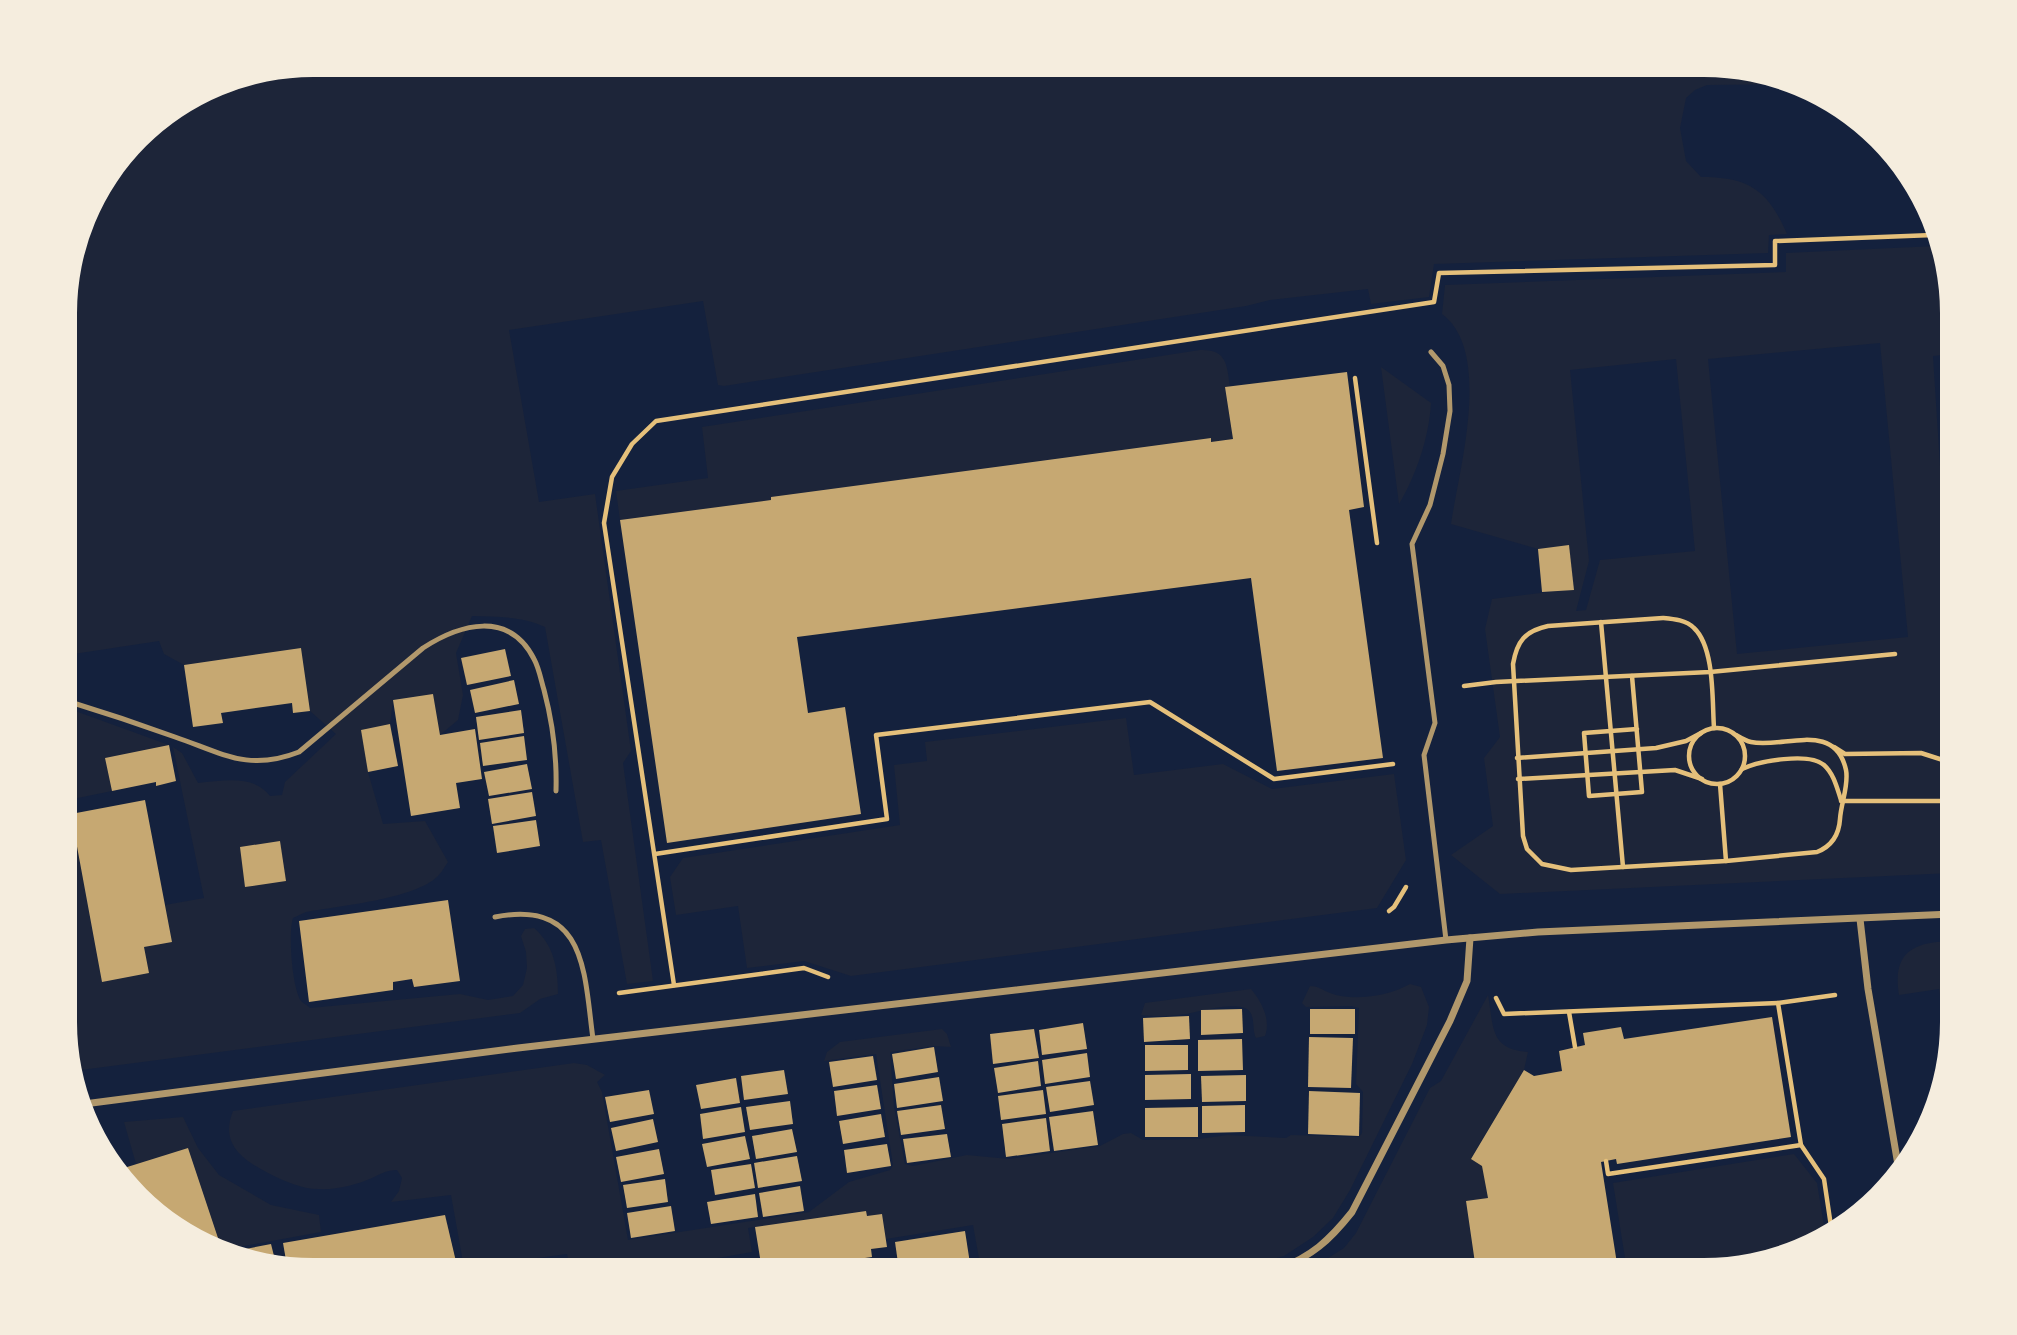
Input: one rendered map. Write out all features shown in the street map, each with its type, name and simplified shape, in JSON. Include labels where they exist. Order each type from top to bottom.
[{"type":"street","points":[[92,1103],[593,1039],[1446,940],[1538,932],[1939,916]]},
{"type":"street","points":[[1860,919],[1868,989],[1897,1157]]},
{"type":"street","points":[[1306,1257],[1337,1232],[1352,1212],[1450,1021],[1466,981],[1470,938]]},
{"type":"lane","points":[[1431,352],[1443,366],[1449,385],[1450,411],[1443,454],[1430,505],[1412,544],[1435,723],[1424,755],[1446,940]]},
{"type":"lane","points":[[77,704],[177,737],[228,758],[258,761],[281,759],[299,752],[423,648],[444,634],[468,627],[488,626],[507,630],[524,642],[535,661],[557,754],[556,791]]},
{"type":"lane","points":[[495,917],[530,915],[566,929],[577,947],[588,997],[593,1039]]},
{"type":"path","points":[[674,985],[604,523],[612,477],[632,444],[656,421],[1434,302],[1439,273],[1775,265],[1775,241],[1926,235]]},
{"type":"path","points":[[1355,378],[1377,543]]},
{"type":"path","points":[[1714,728],[1710,672],[1702,638],[1693,627],[1682,621],[1664,618],[1548,626],[1532,630],[1521,638],[1516,650],[1514,681],[1518,779],[1523,836],[1527,849],[1542,864],[1572,870],[1726,861],[1818,852],[1827,848],[1840,827],[1841,801],[1846,788],[1846,771],[1841,757],[1831,745]]},
{"type":"path","points":[[1601,622],[1623,867]]},
{"type":"path","points":[[1431,691],[1514,681],[1710,672],[1895,653]]},
{"type":"path","points":[[1632,676],[1639,749],[1641,772],[1642,792],[1589,796],[1584,733],[1637,729]]},
{"type":"path","points":[[654,854],[887,819],[876,735],[1150,702],[1274,779],[1401,763]]},
{"type":"path","points":[[1517,758],[1672,745],[1714,728],[1728,730],[1749,742],[1794,739],[1818,741],[1845,754],[1921,753],[1939,759]]},
{"type":"path","points":[[1702,733],[1695,739],[1689,756],[1695,773],[1702,779]]},
{"type":"path","points":[[1518,779],[1675,770],[1720,784],[1736,777],[1741,769],[1745,751],[1736,735]]},
{"type":"path","points":[[1741,769],[1762,762],[1814,759],[1829,771],[1841,801]]},
{"type":"path","points":[[1720,784],[1726,861]]},
{"type":"path","points":[[1841,801],[1939,801]]},
{"type":"path","points":[[1384,915],[1394,907],[1410,880]]},
{"type":"path","points":[[588,997],[804,968],[836,980]]},
{"type":"path","points":[[1466,981],[1494,992],[1504,1014],[1778,1003],[1868,989]]},
{"type":"path","points":[[1778,1003],[1801,1145],[1824,1179],[1830,1221]]},
{"type":"path","points":[[1569,1012],[1575,1047]]},
{"type":"path","points":[[1606,1161],[1608,1174],[1801,1145]]},
{"type":"shaded area","points":[[1704,77],[1762,84],[1707,85],[1695,90],[1686,98],[1680,128],[1686,161],[1701,177],[1744,183],[1755,189],[1772,207],[1787,234],[1769,235],[1768,253],[1434,264],[1429,297],[1371,304],[1368,289],[1270,300],[1246,306],[724,386],[718,385],[703,301],[509,330],[539,502],[595,494],[631,751],[623,763],[653,981],[627,984],[601,840],[583,842],[545,627],[519,619],[472,616],[456,653],[463,695],[458,720],[440,735],[433,694],[393,700],[390,724],[361,730],[368,772],[383,824],[425,821],[448,862],[438,876],[412,890],[376,900],[306,912],[293,918],[291,947],[295,984],[301,1001],[310,1008],[460,994],[488,1000],[513,996],[523,985],[527,968],[521,936],[525,929],[534,928],[546,942],[554,958],[558,994],[540,999],[520,1013],[82,1070],[77,1022],[77,848],[102,982],[149,973],[144,947],[172,941],[165,905],[204,898],[173,747],[182,753],[198,783],[237,780],[255,784],[270,796],[282,795],[285,782],[336,734],[310,711],[301,648],[184,665],[164,654],[159,641],[77,653],[79,282],[95,223],[126,169],[169,126],[209,101],[237,90],[298,78]]},
{"type":"shaded area","points":[[1929,246],[1935,267],[1939,298],[1939,355],[1933,356],[1939,450],[1939,874],[1500,894],[1451,855],[1493,826],[1484,758],[1500,737],[1485,629],[1492,599],[1574,589],[1569,546],[1538,549],[1451,524],[1469,413],[1469,383],[1466,355],[1457,332],[1442,314],[1445,285],[1786,272],[1786,253]],"holes":[[[1880,343],[1908,637],[1737,654],[1708,359]],[[1676,359],[1695,551],[1600,560],[1586,610],[1576,611],[1589,561],[1570,370]]]},
{"type":"shaded area","points":[[1200,350],[1216,352],[1221,355],[1226,365],[1230,387],[1225,388],[1233,439],[1211,442],[1210,438],[620,520],[616,491],[708,478],[702,427]]},
{"type":"shaded area","points":[[1381,367],[1431,403],[1421,456],[1399,504]]},
{"type":"shaded area","points":[[77,712],[169,745],[105,758],[112,791],[77,798]]},
{"type":"shaded area","points":[[1126,718],[1134,775],[1223,764],[1272,789],[1394,774],[1406,860],[1377,908],[851,976],[804,961],[747,968],[738,906],[676,915],[670,877],[683,858],[900,825],[894,765],[927,761],[925,742]]},
{"type":"shaded area","points":[[1938,942],[1939,989],[1899,995],[1898,980],[1902,959],[1916,947]]},
{"type":"shaded area","points":[[1410,984],[1421,987],[1429,1007],[1427,1025],[1412,1064],[1350,1190],[1333,1218],[1313,1237],[1279,1257],[979,1258],[973,1225],[886,1239],[882,1214],[867,1216],[865,1211],[748,1228],[752,1252],[719,1258],[568,1258],[567,1254],[539,1258],[462,1258],[451,1195],[391,1202],[399,1191],[402,1178],[397,1170],[339,1188],[312,1189],[299,1186],[249,1162],[236,1149],[229,1132],[233,1111],[574,1063],[587,1065],[605,1075],[597,1082],[602,1092],[628,1240],[809,1212],[849,1182],[890,1170],[893,1165],[876,1054],[824,1061],[827,1052],[840,1042],[942,1029],[947,1034],[951,1047],[934,1046],[890,1052],[894,1107],[905,1164],[913,1166],[967,1155],[1009,1159],[1100,1146],[1123,1134],[1131,1133],[1143,1140],[1199,1139],[1228,1135],[1286,1138],[1291,1135],[1359,1137],[1362,1133],[1363,1092],[1356,1084],[1359,1008],[1306,1007],[1302,1003],[1310,986],[1349,997],[1382,994]]},
{"type":"shaded area","points":[[1251,989],[1264,1011],[1267,1024],[1265,1036],[1256,1038],[1250,1012],[1245,1008],[1229,1006],[1186,1014],[1141,1015],[1145,1003]]},
{"type":"shaded area","points":[[1488,995],[1493,1026],[1500,1041],[1515,1050],[1528,1052],[1524,1070],[1471,1158],[1482,1166],[1488,1198],[1466,1202],[1474,1257],[1329,1257],[1344,1248],[1356,1233],[1430,1088],[1441,1081]]},
{"type":"shaded area","points":[[183,1117],[198,1148],[219,1175],[271,1205],[319,1215],[321,1232],[242,1246],[218,1237],[188,1148],[136,1164],[124,1122]]},
{"type":"shaded area","points":[[1794,1154],[1817,1183],[1824,1225],[1780,1245],[1750,1253],[1719,1257],[1625,1257],[1613,1183]]},
{"type":"building","points":[[1347,372],[1364,507],[1349,510],[1383,758],[1277,771],[1251,578],[797,637],[808,713],[845,707],[861,814],[667,843],[620,520],[1211,438],[1211,442],[1233,439],[1225,387]]},
{"type":"building","points":[[1569,545],[1574,590],[1542,592],[1538,549]]},
{"type":"building","points":[[301,648],[310,711],[293,713],[292,703],[221,713],[223,723],[193,727],[184,665]]},
{"type":"building","points":[[505,649],[511,676],[467,685],[461,658]]},
{"type":"building","points":[[514,680],[519,704],[475,713],[470,690]]},
{"type":"building","points":[[433,694],[440,735],[475,729],[482,779],[456,783],[460,808],[411,816],[393,700]]},
{"type":"building","points":[[521,710],[524,733],[479,740],[476,717]]},
{"type":"building","points":[[390,724],[398,766],[368,772],[361,730]]},
{"type":"building","points":[[524,736],[527,760],[483,766],[480,743]]},
{"type":"building","points":[[169,745],[176,781],[112,791],[105,758]]},
{"type":"building","points":[[527,764],[532,789],[489,796],[484,772]]},
{"type":"building","points":[[532,792],[536,816],[492,824],[488,799]]},
{"type":"building","points":[[145,800],[172,942],[144,947],[149,973],[102,982],[77,847],[77,813]]},
{"type":"building","points":[[536,820],[540,846],[497,853],[493,826]]},
{"type":"building","points":[[280,841],[286,881],[245,887],[240,847]]},
{"type":"building","points":[[448,900],[460,981],[414,987],[412,979],[393,982],[393,990],[309,1002],[299,921]]},
{"type":"building","points":[[1242,1009],[1243,1033],[1201,1035],[1201,1010]]},
{"type":"building","points":[[1310,1009],[1355,1009],[1355,1034],[1310,1034]]},
{"type":"building","points":[[1189,1016],[1190,1039],[1144,1042],[1143,1018]]},
{"type":"building","points":[[1772,1017],[1791,1137],[1617,1164],[1616,1159],[1601,1162],[1616,1257],[1474,1257],[1466,1201],[1488,1198],[1482,1166],[1471,1159],[1524,1070],[1534,1076],[1562,1071],[1559,1051],[1585,1045],[1583,1033],[1621,1027],[1624,1039]]},
{"type":"building","points":[[1083,1023],[1087,1049],[1042,1055],[1039,1030]]},
{"type":"building","points":[[1034,1029],[1039,1058],[993,1064],[990,1034]]},
{"type":"building","points":[[1309,1037],[1353,1038],[1351,1088],[1308,1087]]},
{"type":"building","points":[[1242,1039],[1243,1070],[1198,1071],[1198,1040]]},
{"type":"building","points":[[1145,1045],[1188,1045],[1188,1070],[1145,1071]]},
{"type":"building","points":[[934,1047],[938,1072],[896,1079],[892,1054]]},
{"type":"building","points":[[1087,1053],[1090,1077],[1045,1084],[1042,1060]]},
{"type":"building","points":[[873,1056],[877,1080],[833,1087],[829,1062]]},
{"type":"building","points":[[1038,1061],[1041,1086],[998,1093],[994,1068]]},
{"type":"building","points":[[784,1070],[788,1094],[744,1100],[741,1076]]},
{"type":"building","points":[[1191,1074],[1191,1099],[1145,1100],[1145,1075]]},
{"type":"building","points":[[1246,1075],[1246,1101],[1202,1102],[1201,1076]]},
{"type":"building","points":[[939,1077],[943,1101],[897,1108],[894,1084]]},
{"type":"building","points":[[736,1078],[740,1103],[701,1109],[696,1085]]},
{"type":"building","points":[[1090,1081],[1094,1105],[1050,1112],[1046,1087]]},
{"type":"building","points":[[877,1085],[881,1109],[837,1116],[834,1091]]},
{"type":"building","points":[[649,1090],[654,1114],[610,1122],[605,1097]]},
{"type":"building","points":[[1043,1090],[1046,1114],[1001,1120],[998,1096]]},
{"type":"building","points":[[1309,1091],[1360,1093],[1359,1136],[1308,1134]]},
{"type":"building","points":[[790,1101],[793,1124],[750,1130],[746,1107]]},
{"type":"building","points":[[941,1105],[945,1129],[901,1135],[897,1111]]},
{"type":"building","points":[[1245,1105],[1245,1132],[1202,1133],[1202,1106]]},
{"type":"building","points":[[741,1107],[745,1132],[703,1139],[700,1114]]},
{"type":"building","points":[[1198,1107],[1198,1137],[1145,1137],[1145,1108]]},
{"type":"building","points":[[1093,1111],[1098,1145],[1054,1151],[1049,1117]]},
{"type":"building","points":[[881,1114],[885,1137],[843,1144],[839,1121]]},
{"type":"building","points":[[1046,1118],[1050,1151],[1006,1157],[1002,1124]]},
{"type":"building","points":[[653,1119],[658,1142],[616,1151],[611,1128]]},
{"type":"building","points":[[792,1129],[797,1152],[756,1159],[752,1136]]},
{"type":"building","points":[[947,1134],[951,1157],[907,1163],[903,1139]]},
{"type":"building","points":[[745,1136],[750,1159],[707,1167],[702,1144]]},
{"type":"building","points":[[887,1144],[891,1166],[847,1173],[844,1150]]},
{"type":"building","points":[[188,1148],[218,1237],[169,1209],[146,1189],[128,1167]]},
{"type":"building","points":[[659,1149],[664,1174],[621,1182],[616,1157]]},
{"type":"building","points":[[797,1156],[802,1181],[758,1188],[754,1163]]},
{"type":"building","points":[[751,1164],[755,1188],[715,1195],[711,1170]]},
{"type":"building","points":[[665,1179],[668,1202],[627,1208],[623,1185]]},
{"type":"building","points":[[800,1186],[804,1211],[763,1217],[759,1193]]},
{"type":"building","points":[[755,1194],[758,1217],[711,1224],[707,1202]]},
{"type":"building","points":[[671,1206],[675,1231],[631,1238],[627,1213]]},
{"type":"building","points":[[866,1211],[867,1216],[882,1214],[887,1247],[871,1249],[872,1257],[868,1258],[760,1258],[755,1227]]},
{"type":"building","points":[[445,1215],[455,1258],[285,1256],[283,1243]]},
{"type":"building","points":[[965,1231],[969,1258],[897,1258],[895,1242]]},
{"type":"building","points":[[271,1244],[274,1254],[267,1253],[249,1248]]}]
